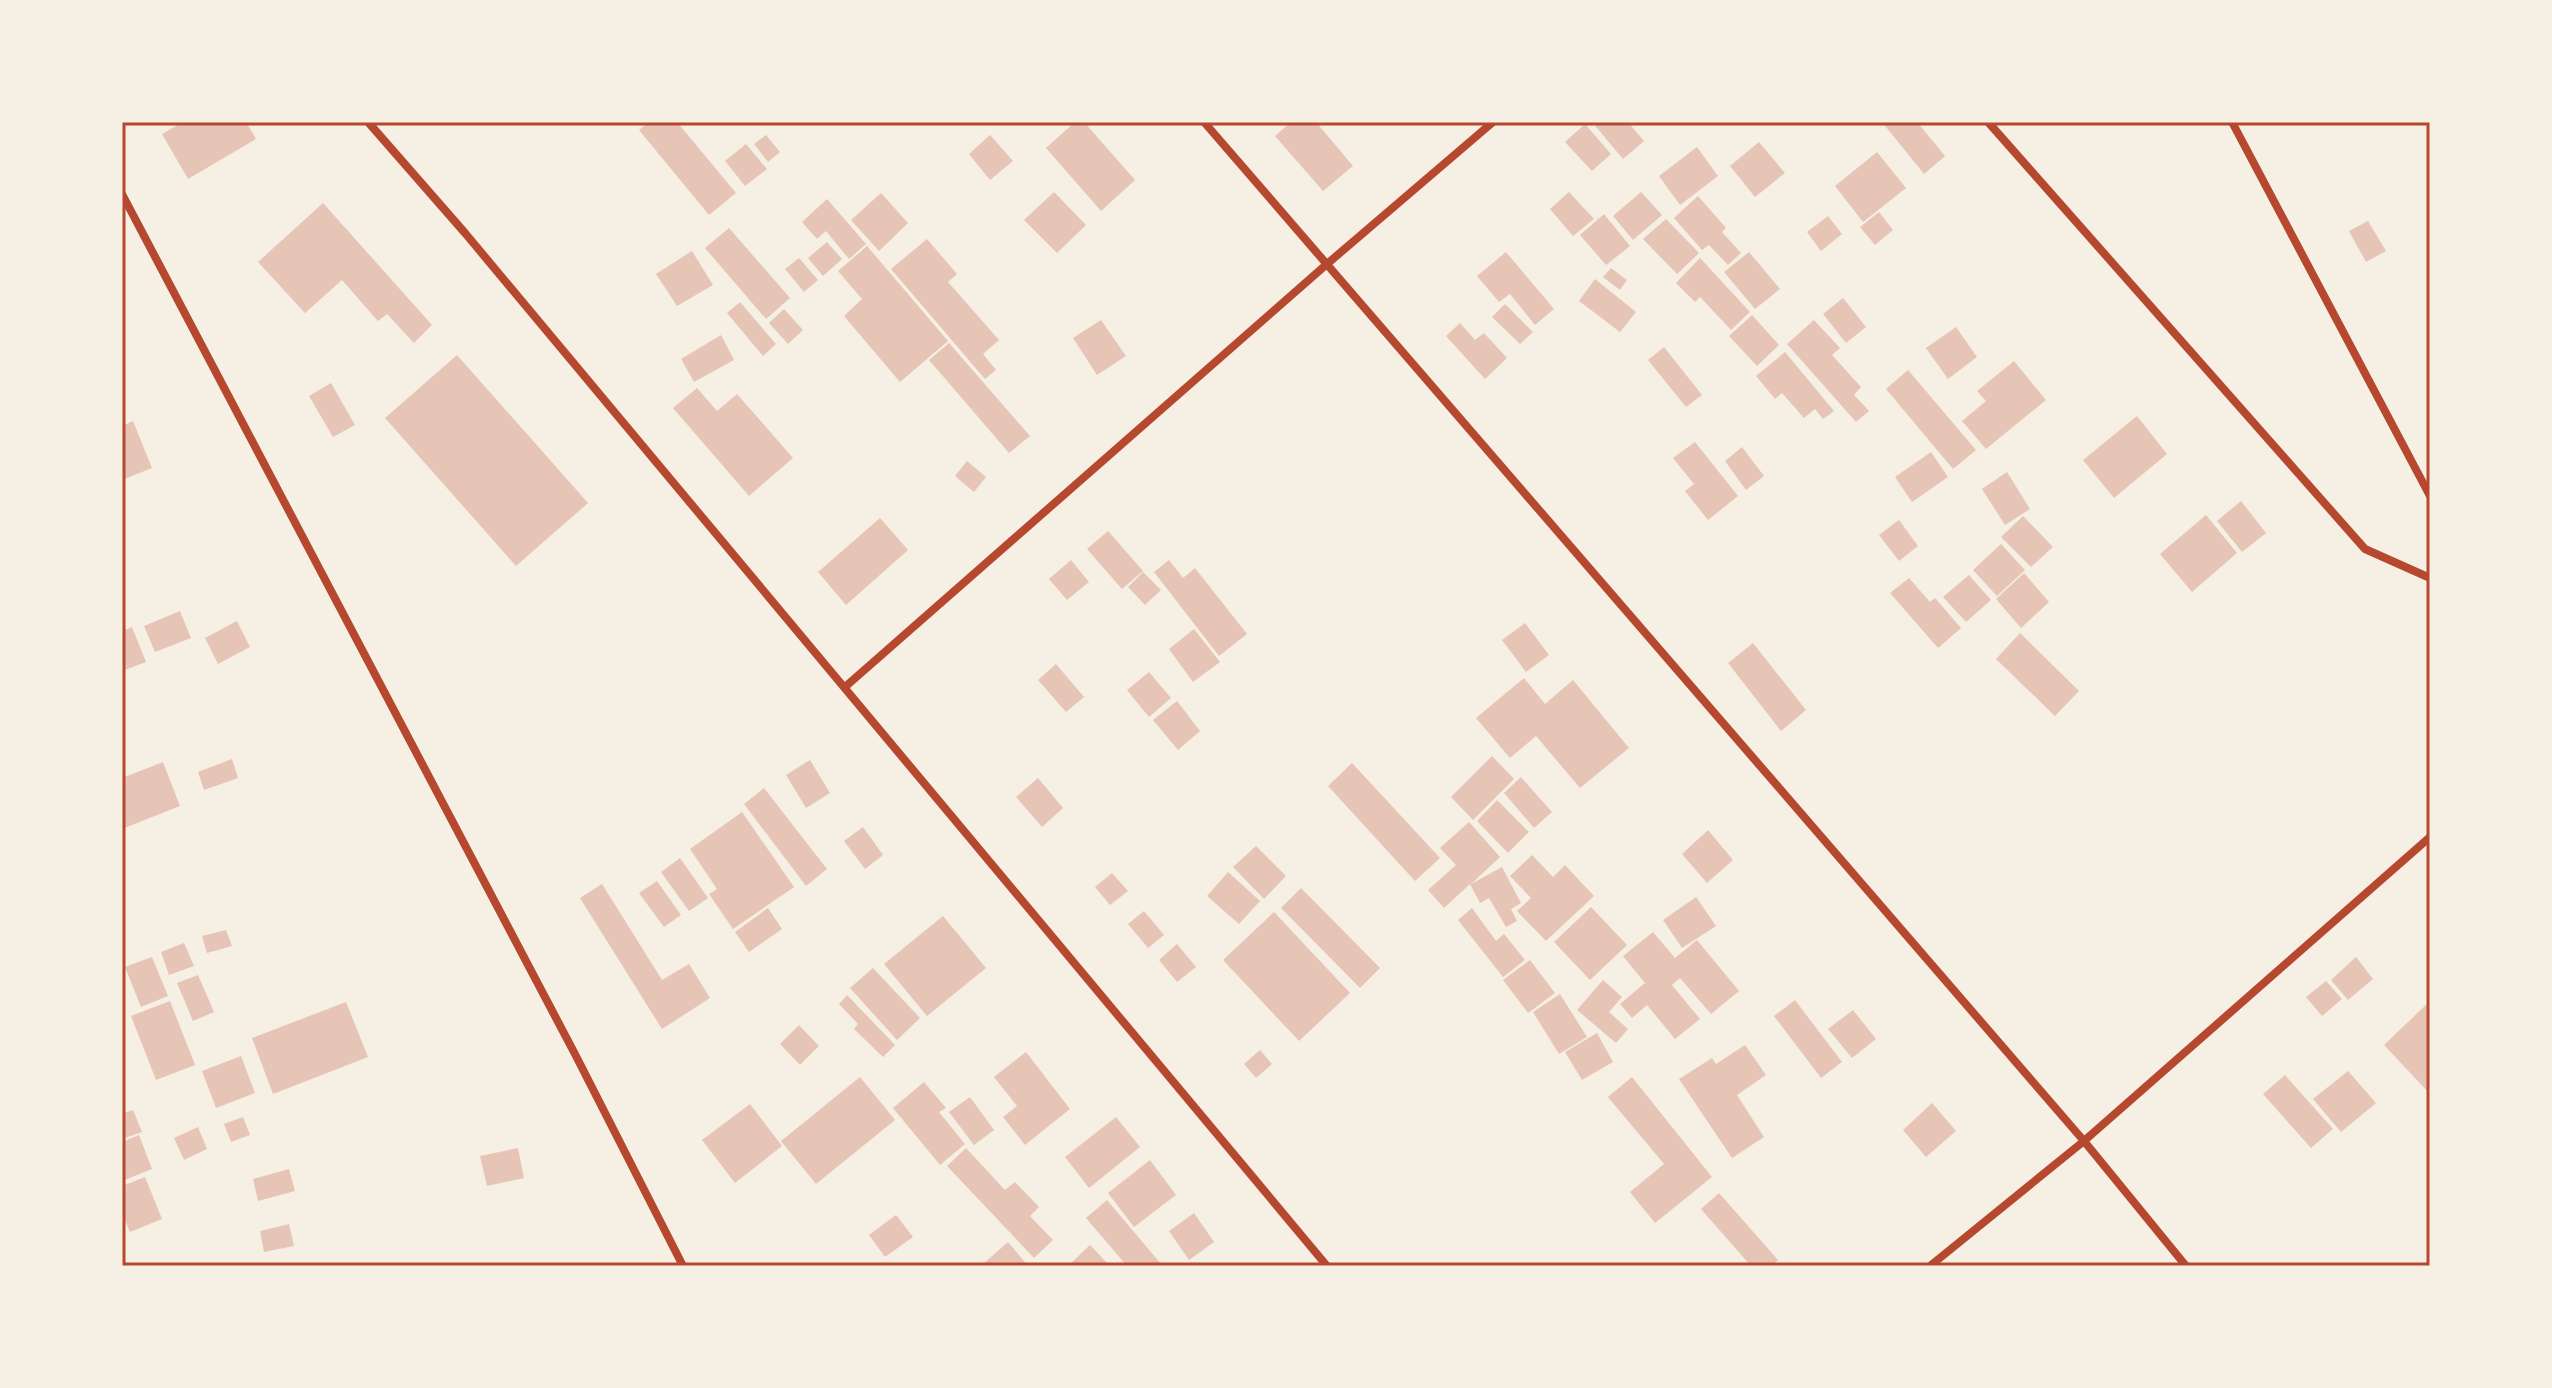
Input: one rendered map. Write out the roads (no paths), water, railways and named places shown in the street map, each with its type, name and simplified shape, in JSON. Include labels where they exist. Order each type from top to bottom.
[{"type":"street","points":[[368,122],[465,233],[1327,1266]]},
{"type":"street","points":[[1204,122],[2084,1141],[2186,1266]]},
{"type":"street","points":[[845,687],[1493,122]]},
{"type":"street","points":[[1988,122],[2365,549],[2430,578]]},
{"type":"street","points":[[2232,122],[2430,496]]},
{"type":"street","points":[[122,194],[569,1042],[683,1266]]},
{"type":"street","points":[[1930,1266],[2084,1141],[2430,837]]}]
